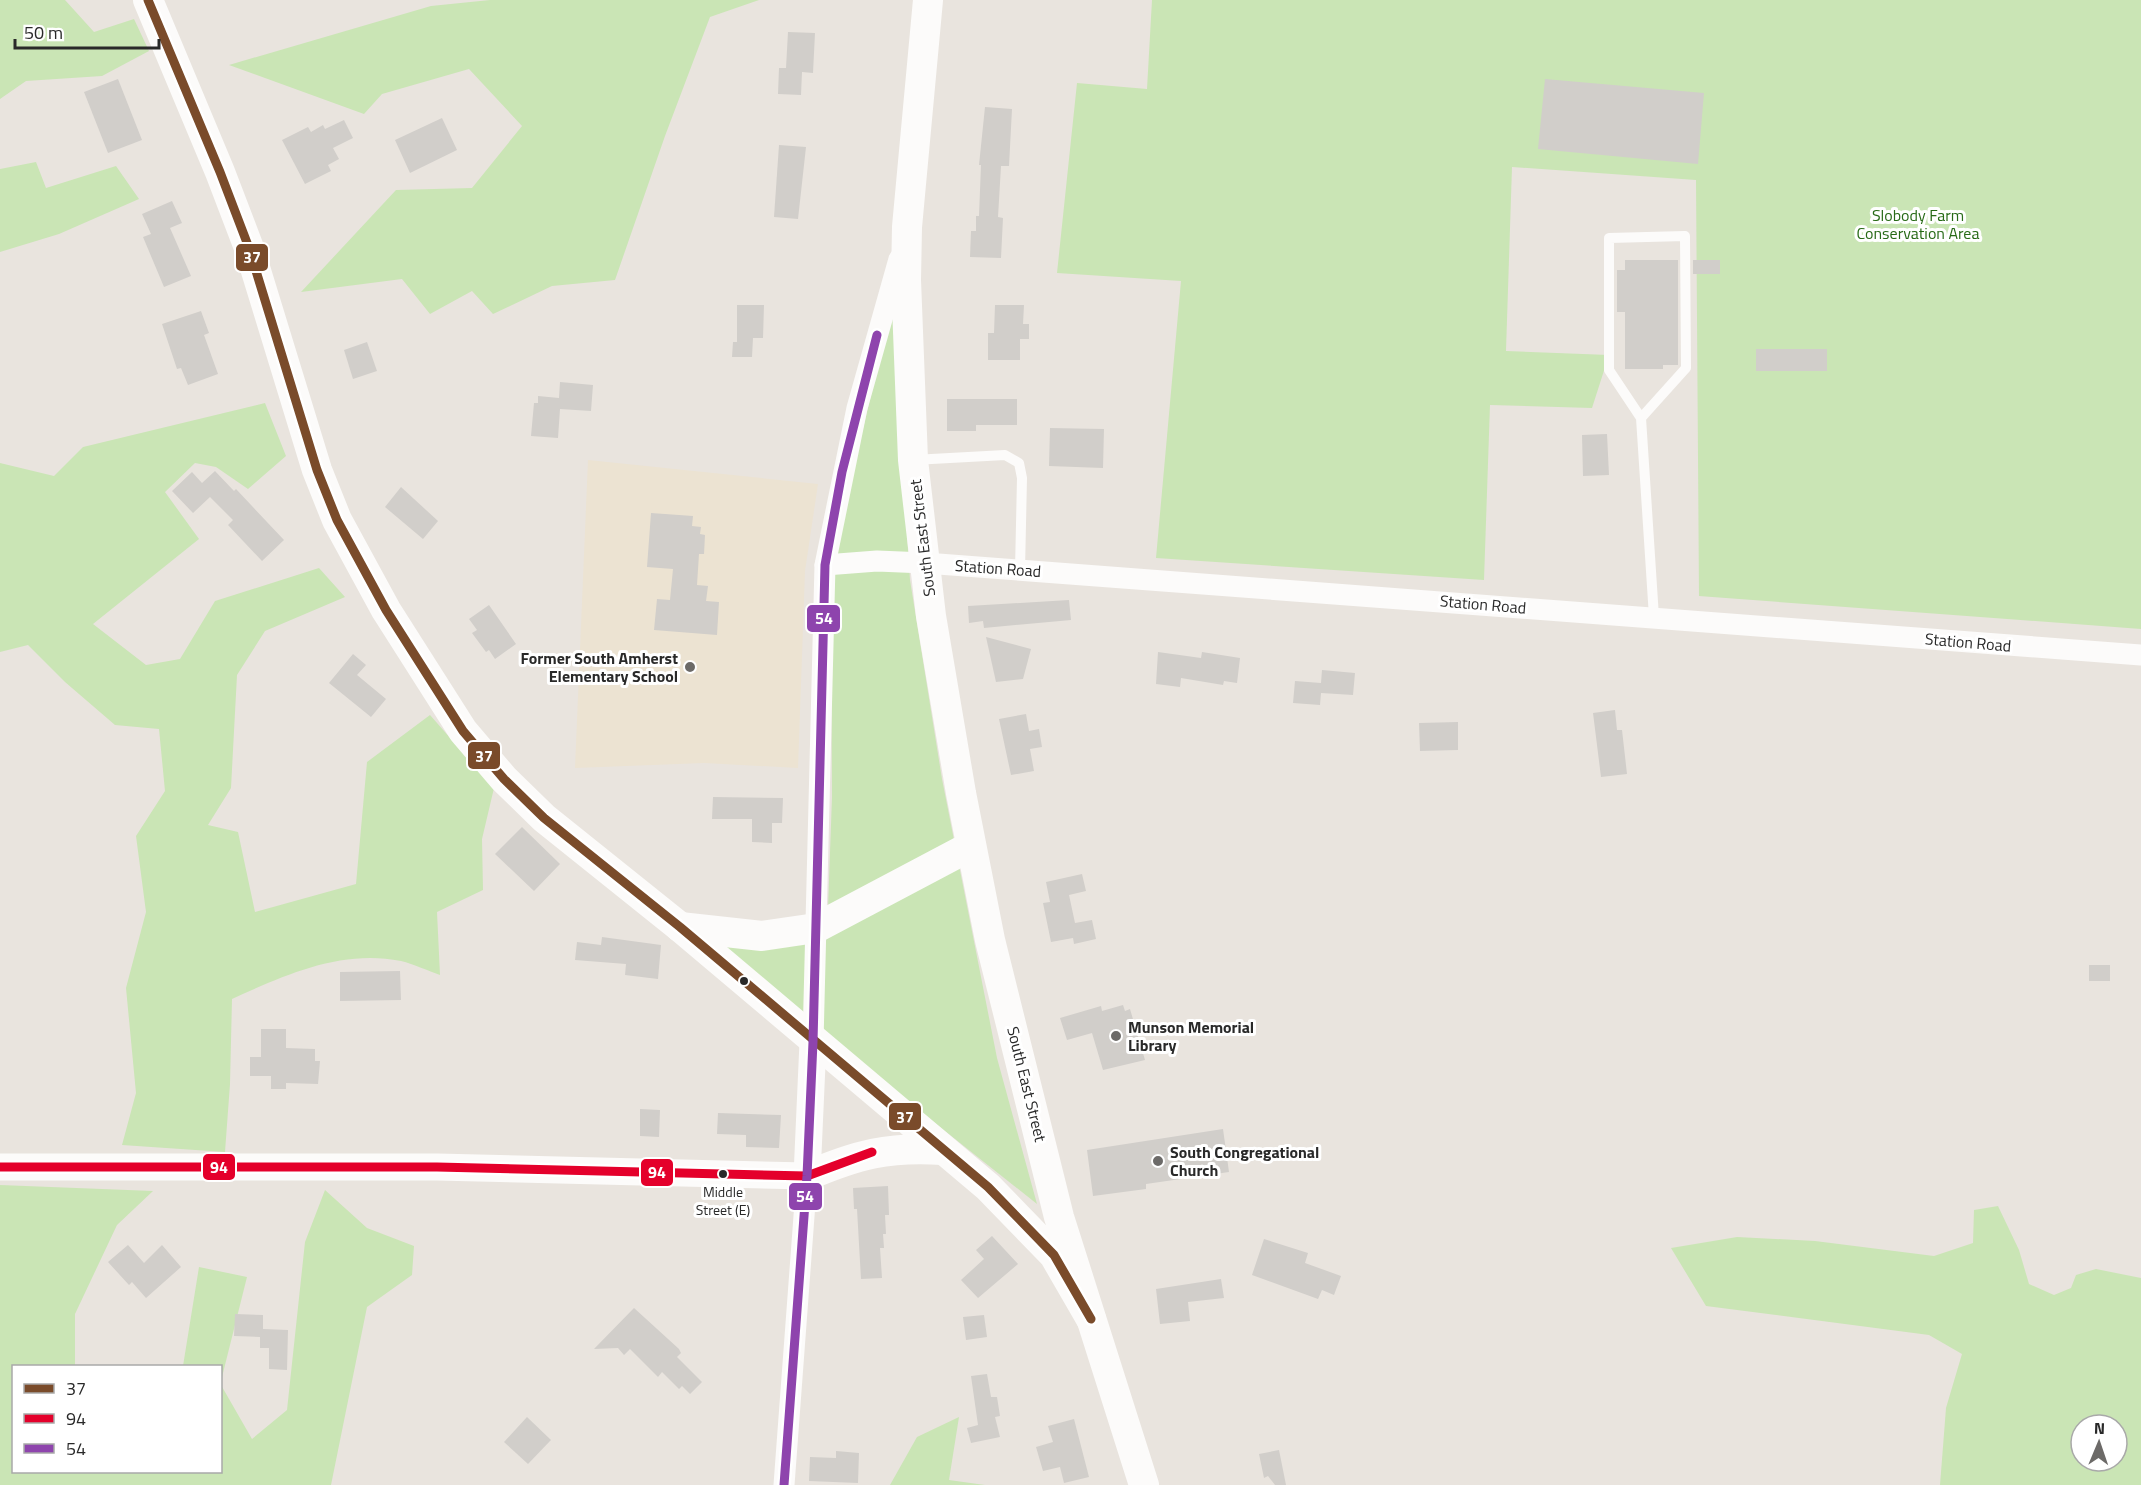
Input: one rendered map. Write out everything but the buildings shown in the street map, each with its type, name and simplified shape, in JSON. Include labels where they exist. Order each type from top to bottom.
[{"type":"main road","points":[[148,0],[220,172],[249,249],[317,470],[363,572],[447,708],[490,764],[544,818],[680,927],[813,1041]]},
{"type":"main road","name":"South East Street","points":[[928,0],[907,227],[907,322],[913,460],[931,616],[971,846],[990,940],[1055,1200],[1144,1485]]},
{"type":"main road","points":[[680,927],[762,936],[816,928],[971,846]]},
{"type":"main road","name":"South East Street","points":[[813,1041],[988,1187],[1020,1219],[1054,1254],[1091,1319]]},
{"type":"main road","points":[[807,1176],[852,1157],[883,1150],[943,1150]]},
{"type":"main road","points":[[1020,1219],[1055,1200]]},
{"type":"street","name":"South East Street","points":[[813,1041],[825,565],[857,408],[907,227]]},
{"type":"street","name":"Station Road","points":[[825,565],[878,561],[925,563],[2141,655]]},
{"type":"street","points":[[784,1485],[807,1176],[813,1041]]},
{"type":"street","points":[[0,1167],[437,1167],[807,1176]]},
{"type":"lane","points":[[1641,418],[1686,368],[1685,236],[1609,238],[1609,370],[1641,418],[1654,617]]},
{"type":"lane","points":[[913,460],[1005,455],[1019,463],[1022,478],[1020,570]]},
{"type":"shaded area","name":"Former South Amherst Elementary School","points":[[588,460],[818,484],[805,571],[798,768],[704,763],[575,768]]},
{"type":"green space","points":[[0,0],[65,0],[94,32],[134,19],[149,51],[102,76],[26,81],[0,99]]},
{"type":"green space","points":[[490,0],[759,0],[710,17],[665,136],[615,280],[552,286],[493,314],[472,291],[430,314],[402,279],[301,292],[396,190],[472,188],[522,126],[469,69],[382,94],[364,114],[229,65],[431,6]]},
{"type":"green space","name":"Slobody Farm Conservation Area","points":[[1152,0],[2141,0],[2141,629],[1699,596],[1696,180],[1512,167],[1506,351],[1609,355],[1592,408],[1490,405],[1484,580],[1156,558],[1181,281],[1057,273],[1077,83],[1147,89]]},
{"type":"green space","points":[[36,162],[46,188],[116,166],[139,199],[59,234],[0,252],[0,169]]},
{"type":"green space","points":[[893,319],[910,580],[942,779],[997,1058],[1037,1204],[824,1035],[713,939],[827,936],[832,797],[831,563],[888,324]]},
{"type":"green space","points":[[265,403],[286,456],[248,489],[216,467],[195,463],[165,492],[199,539],[93,624],[146,665],[180,659],[215,601],[319,568],[345,597],[265,631],[237,675],[231,788],[208,825],[238,832],[255,912],[356,884],[367,762],[430,715],[494,788],[482,839],[483,890],[437,912],[440,975],[401,961],[357,958],[314,966],[232,999],[230,1084],[225,1152],[122,1145],[136,1093],[126,988],[146,912],[136,836],[165,791],[159,729],[115,725],[65,682],[28,645],[0,652],[0,463],[54,476],[83,447]]},
{"type":"green space","points":[[0,1185],[153,1191],[117,1225],[75,1314],[75,1365],[12,1365],[12,1473],[222,1473],[222,1387],[252,1439],[287,1410],[305,1242],[325,1190],[367,1228],[414,1246],[412,1275],[367,1307],[331,1485],[0,1485]]},
{"type":"green space","points":[[1998,1206],[2019,1250],[2029,1284],[2054,1295],[2071,1288],[2076,1275],[2096,1269],[2141,1278],[2141,1485],[1940,1485],[1946,1408],[1962,1354],[1929,1335],[1706,1306],[1671,1248],[1737,1237],[1815,1241],[1934,1256],[1973,1243],[1974,1210]]},
{"type":"green space","points":[[199,1267],[247,1277],[222,1377],[222,1365],[183,1365]]},
{"type":"green space","points":[[959,1417],[949,1480],[985,1485],[890,1485],[917,1437]]},
{"type":"transit line","name":"37","points":[[148,0],[220,172],[249,248],[317,470],[337,520],[386,610],[463,731],[504,779],[544,818],[680,927],[988,1187],[1054,1255],[1091,1319]]},
{"type":"transit line","name":"54","points":[[784,1485],[807,1176],[813,1042],[825,565],[842,472],[877,335]]},
{"type":"transit line","name":"94","points":[[0,1167],[437,1167],[807,1176],[872,1152]]},
{"type":"place","name":"Former South Amherst Elementary School","points":[[690,667]]},
{"type":"place","name":"Munson Memorial Library","points":[[1116,1036]]},
{"type":"place","name":"South Congregational Church","points":[[1158,1161]]},
{"type":"place","name":"Middle Street (E)","points":[[723,1174]]}]
